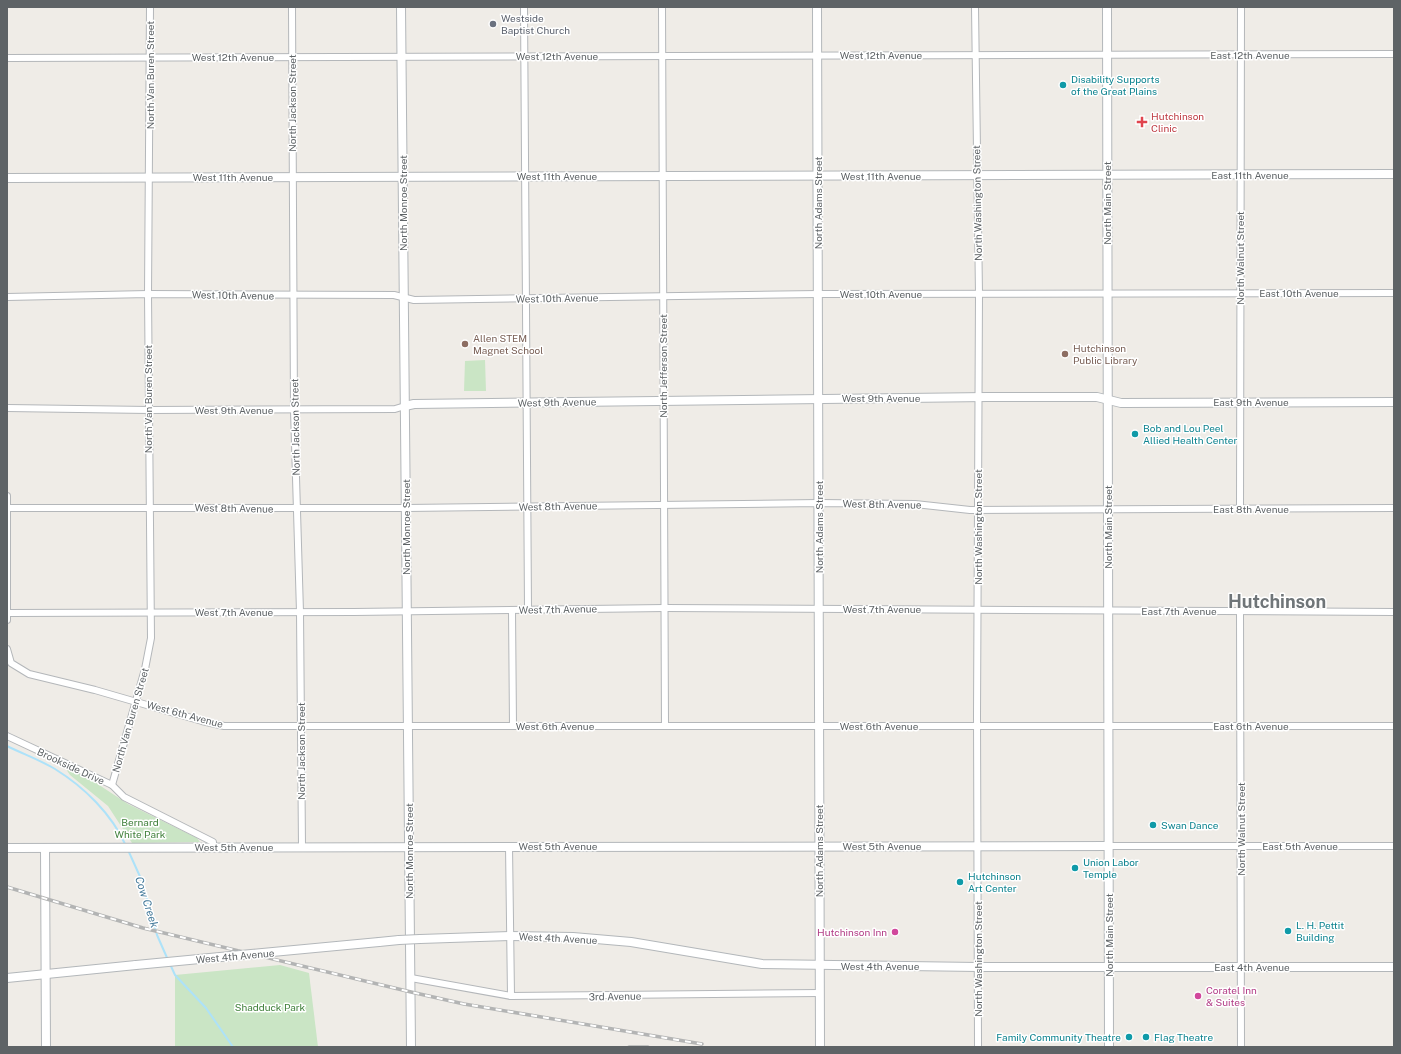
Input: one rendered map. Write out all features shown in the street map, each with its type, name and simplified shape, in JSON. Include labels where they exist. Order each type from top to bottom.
[{"type":"street","name":"North Van Buren Street","points":[[112,785],[145,669],[151,638],[148,294],[150,7]]},
{"type":"street","name":"North Jackson Street","points":[[292,7],[294,410],[300,612],[302,847]]},
{"type":"street","name":"North Monroe Street","points":[[401,7],[411,1047]]},
{"type":"street","points":[[524,7],[526,506],[528,609]]},
{"type":"street","name":"North Jefferson Street","points":[[662,7],[662,297],[665,726]]},
{"type":"street","name":"North Adams Street","points":[[817,7],[820,1047]]},
{"type":"street","name":"North Washington Street","points":[[975,7],[979,294],[977,726],[978,1047]]},
{"type":"street","name":"North Main Street","points":[[1107,7],[1109,1047]]},
{"type":"street","name":"North Walnut Street","points":[[1240,7],[1240,509]]},
{"type":"street","name":"East 12th Avenue","points":[[1107,55],[1394,54]]},
{"type":"street","name":"West 12th Avenue","points":[[7,58],[1107,55]]},
{"type":"street","name":"East 11th Avenue","points":[[1107,175],[1394,174]]},
{"type":"street","name":"West 11th Avenue","points":[[7,178],[1107,175]]},
{"type":"street","name":"East 10th Avenue","points":[[1107,293],[1394,293]]},
{"type":"street","name":"West 10th Avenue","points":[[7,297],[148,294],[294,296],[394,295],[414,300],[818,294],[1107,293]]},
{"type":"street","name":"West 9th Avenue","points":[[7,408],[149,410],[395,409],[414,404],[818,398],[1097,397],[1108,400]]},
{"type":"street","name":"East 9th Avenue","points":[[1108,400],[1121,403],[1394,402]]},
{"type":"street","points":[[7,496],[7,620]]},
{"type":"street","name":"West 8th Avenue","points":[[7,508],[406,508],[819,503],[915,504],[978,510],[1108,509]]},
{"type":"street","name":"East 8th Avenue","points":[[1108,509],[1394,508]]},
{"type":"street","name":"West 7th Avenue","points":[[7,613],[300,612],[664,608],[1108,611]]},
{"type":"street","points":[[512,610],[513,726]]},
{"type":"street","name":"East 7th Avenue","points":[[1108,611],[1394,612]]},
{"type":"street","name":"North Walnut Street","points":[[1240,611],[1241,1047]]},
{"type":"street","name":"West 6th Avenue","points":[[7,649],[11,663],[28,674],[136,701],[220,725],[1109,726]]},
{"type":"street","name":"East 6th Avenue","points":[[1109,726],[1394,726]]},
{"type":"street","name":"Brookside Drive","points":[[7,736],[112,785],[124,797],[213,842],[213,847]]},
{"type":"street","name":"West 5th Avenue","points":[[7,848],[409,846],[1109,846]]},
{"type":"street","points":[[509,846],[511,996]]},
{"type":"street","name":"East 5th Avenue","points":[[1109,846],[1394,846]]},
{"type":"street","points":[[45,848],[46,1047]]},
{"type":"street","name":"West 4th Avenue","points":[[7,978],[399,940],[510,936],[574,937],[631,942],[762,964],[820,966],[1109,967]]},
{"type":"street","name":"East 4th Avenue","points":[[1109,967],[1394,967]]},
{"type":"street","name":"3rd Avenue","points":[[411,978],[511,996],[820,993]]},
{"type":"green space","points":[[485,360],[486,391],[464,391],[465,361]]},
{"type":"green space","name":"Bernard White Park","points":[[66,769],[87,777],[128,804],[197,838],[200,842],[132,843],[108,806],[70,775]]},
{"type":"green space","name":"Shadduck Park","points":[[280,965],[309,973],[318,1047],[175,1047],[175,975]]},
{"type":"waterway","name":"Cow Creek","points":[[7,746],[55,769],[87,793],[105,812],[120,834],[126,846]]},
{"type":"waterway","name":"Cow Creek","points":[[128,850],[142,881],[157,935],[168,960]]},
{"type":"waterway","name":"Cow Creek","points":[[170,964],[175,975],[206,1008],[233,1047]]},
{"type":"railway","points":[[7,887],[143,928],[464,1004],[702,1044]]},
{"type":"railway","points":[[629,1047],[648,1047]]},
{"type":"place","name":"Westside Baptist Church","points":[[493,24]]},
{"type":"place","name":"Disability Supports of the Great Plains","points":[[1063,85]]},
{"type":"place","name":"Hutchinson Clinic","points":[[1142,122]]},
{"type":"place","name":"Allen STEM Magnet School","points":[[465,344]]},
{"type":"place","name":"Hutchinson Public Library","points":[[1065,354]]},
{"type":"place","name":"Bob and Lou Peel Allied Health Center","points":[[1135,434]]},
{"type":"place","name":"Swan Dance","points":[[1153,825]]},
{"type":"place","name":"Union Labor Temple","points":[[1075,868]]},
{"type":"place","name":"Hutchinson Art Center","points":[[960,882]]},
{"type":"place","name":"L. H. Pettit Building","points":[[1288,931]]},
{"type":"place","name":"Hutchinson Inn","points":[[895,932]]},
{"type":"place","name":"Coratel Inn & Suites","points":[[1198,996]]},
{"type":"place","name":"Family Community Theatre","points":[[1129,1037]]},
{"type":"place","name":"Flag Theatre","points":[[1146,1037]]},
{"type":"district","name":"Hutchinson","points":[[1277,601]]}]
